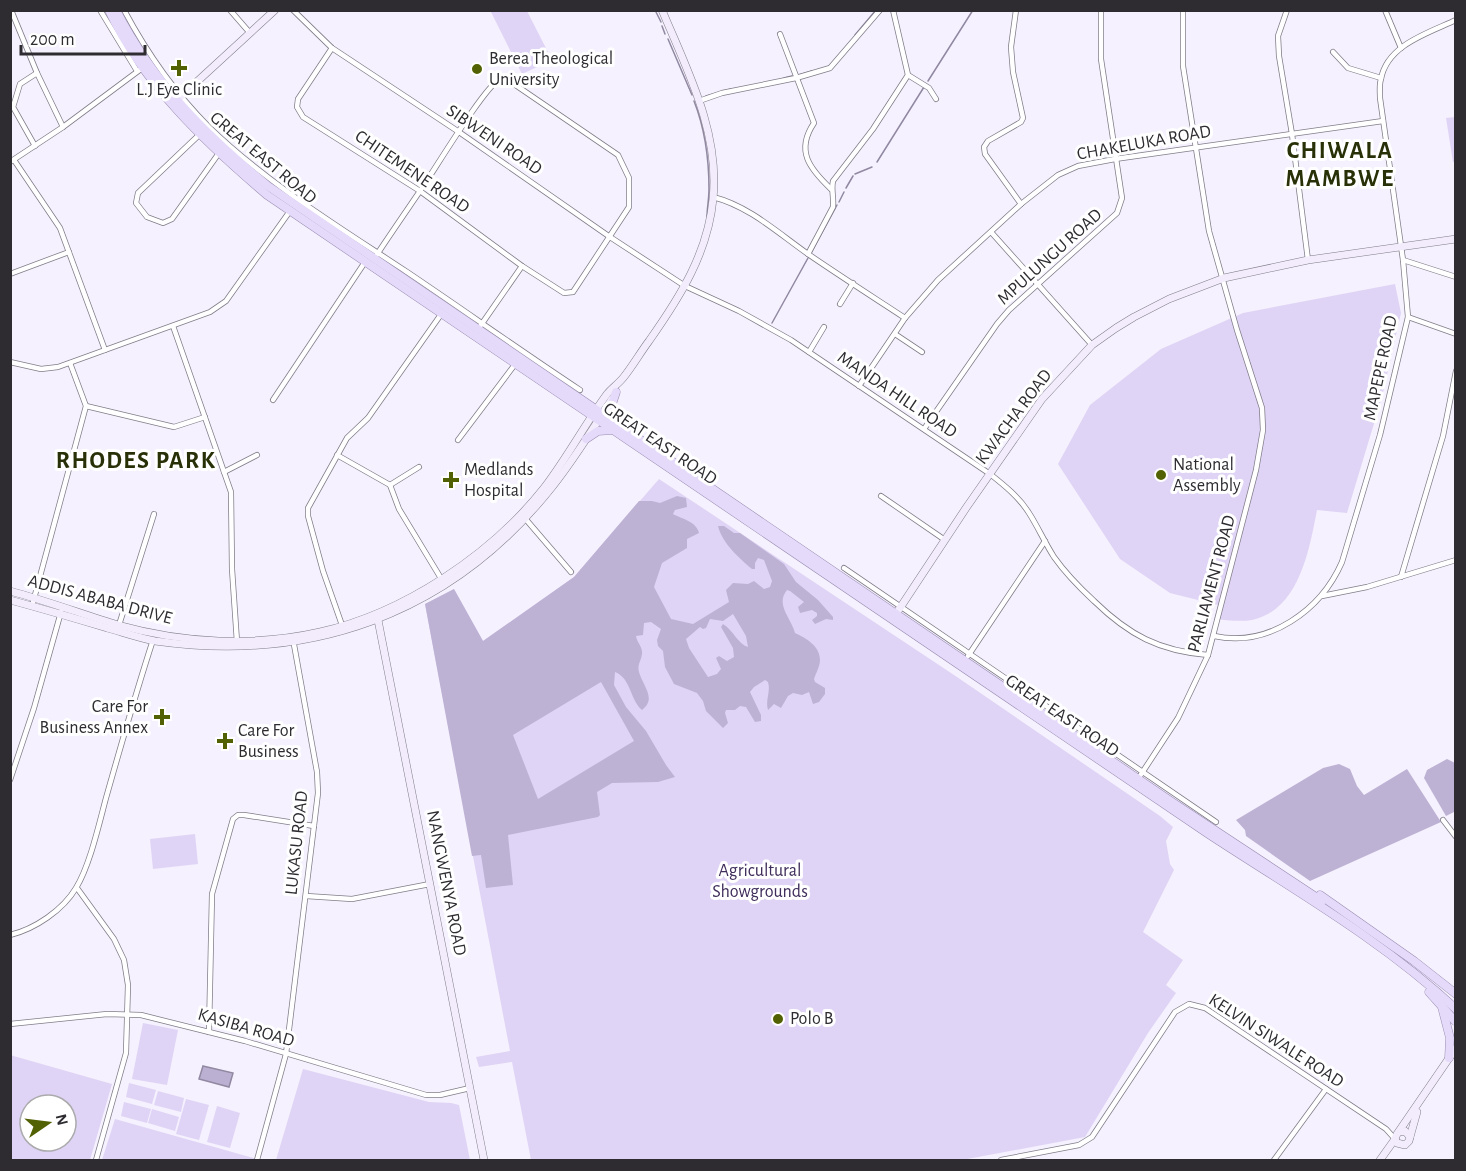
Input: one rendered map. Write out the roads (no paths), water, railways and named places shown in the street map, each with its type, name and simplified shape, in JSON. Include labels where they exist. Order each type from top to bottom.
[{"type":"main road","name":"GREAT EAST ROAD","points":[[110,10],[143,67],[164,94],[199,135],[267,195],[364,262],[444,310],[481,326],[613,430],[967,657],[1138,779],[1230,839],[1280,867],[1362,923],[1451,997],[1455,1009]]},
{"type":"main road","name":"GREAT EAST ROAD","points":[[116,10],[143,67],[179,98],[223,149],[268,186],[376,256],[516,363],[594,416],[613,421],[896,613],[963,666],[1239,854],[1242,859],[1412,976],[1451,997]]},
{"type":"main road","points":[[179,98],[275,10]]},
{"type":"main road","points":[[613,421],[610,410],[623,378],[686,286],[705,241],[713,197],[712,155],[705,116],[662,10]]},
{"type":"main road","name":"KWACHA ROAD","points":[[896,613],[1042,399],[1092,345],[1134,316],[1169,299],[1224,278],[1308,260],[1455,240]]},
{"type":"main road","points":[[594,416],[609,392],[623,378]]},
{"type":"main road","points":[[594,416],[616,392]]},
{"type":"main road","name":"ADDIS ABABA DRIVE","points":[[343,628],[377,615],[443,582],[494,548],[548,492],[586,439],[594,416]]},
{"type":"main road","name":"ADDIS ABABA DRIVE","points":[[523,516],[594,416]]},
{"type":"main road","points":[[586,439],[598,431],[613,430]]},
{"type":"main road","name":"ADDIS ABABA DRIVE","points":[[10,591],[32,602],[154,637],[237,644],[293,639],[368,622],[377,615]]},
{"type":"main road","name":"ADDIS ABABA DRIVE","points":[[10,600],[32,602]]},
{"type":"main road","name":"NANGWENYA ROAD","points":[[377,615],[484,1161]]},
{"type":"main road","points":[[368,622],[380,629]]},
{"type":"main road","name":"GREAT EAST ROAD","points":[[1451,997],[1455,1020]]},
{"type":"main road","points":[[1381,1161],[1392,1151],[1408,1144],[1416,1113],[1454,1055],[1450,1038],[1451,997]]},
{"type":"main road","points":[[1455,1020],[1455,1030]]},
{"type":"main road","points":[[1381,1161],[1454,1055]]},
{"type":"main road","points":[[1397,1136],[1405,1131],[1410,1137]]},
{"type":"main road","points":[[1397,1136],[1397,1143],[1403,1146]]},
{"type":"street","points":[[11,10],[37,73],[63,127]]},
{"type":"street","points":[[100,10],[143,67],[63,127],[12,161],[57,223],[105,350]]},
{"type":"street","points":[[124,10],[150,55],[179,98]]},
{"type":"street","points":[[230,10],[250,33]]},
{"type":"street","name":"SIBWENI ROAD","points":[[293,10],[332,48],[686,286]]},
{"type":"street","points":[[699,101],[722,93],[796,78],[830,68],[880,10]]},
{"type":"street","points":[[893,10],[908,75],[929,88],[936,99]]},
{"type":"street","points":[[1016,10],[1011,46],[1013,72],[1023,118],[1021,122],[988,141],[984,147],[985,154],[1021,204]]},
{"type":"street","name":"MPULUNGU ROAD","points":[[924,429],[997,324],[1117,213],[1122,198],[1101,59],[1101,10]]},
{"type":"street","name":"PARLIAMENT ROAD","points":[[1138,779],[1178,718],[1208,655],[1256,470],[1263,422],[1262,408],[1209,231],[1183,66],[1183,10]]},
{"type":"street","points":[[1287,10],[1278,36],[1279,56],[1292,134],[1308,260]]},
{"type":"street","points":[[1385,10],[1401,48]]},
{"type":"street","points":[[1333,52],[1348,68],[1381,78],[1389,61],[1401,48],[1455,20]]},
{"type":"street","points":[[780,34],[814,123],[807,134],[804,146],[808,159],[815,173],[831,189],[834,199],[833,207],[808,254]]},
{"type":"street","name":"CHITEMENE ROAD","points":[[332,48],[298,99],[297,107],[303,117],[420,191],[522,266],[564,293],[573,292],[610,237]]},
{"type":"street","points":[[35,146],[13,106],[19,86],[37,73]]},
{"type":"street","points":[[831,189],[833,181],[873,129],[908,75]]},
{"type":"street","name":"MAPEPE ROAD","points":[[1214,636],[1227,639],[1245,638],[1279,628],[1311,607],[1322,596],[1334,580],[1345,552],[1380,435],[1408,317],[1403,260],[1380,98],[1381,78]]},
{"type":"street","points":[[580,390],[376,256],[459,132],[496,81],[504,79],[618,155],[629,178],[629,207],[610,237]]},
{"type":"street","name":"CHAKELUKA ROAD","points":[[859,386],[905,318],[938,280],[1021,204],[1058,175],[1078,166],[1115,159],[1383,121]]},
{"type":"street","points":[[199,135],[138,193],[136,203],[147,218],[163,223],[172,219],[219,153]]},
{"type":"street","points":[[713,197],[727,200],[765,222],[808,254],[905,318]]},
{"type":"street","points":[[10,362],[41,369],[53,368],[210,312],[226,301],[290,212]]},
{"type":"street","points":[[991,232],[1092,345]]},
{"type":"street","points":[[10,274],[69,252]]},
{"type":"street","points":[[1403,260],[1455,277]]},
{"type":"street","points":[[273,400],[364,262]]},
{"type":"street","points":[[481,326],[522,266]]},
{"type":"street","points":[[840,304],[853,283]]},
{"type":"street","name":"MANDA HILL ROAD","points":[[686,286],[739,311],[809,352],[990,474],[1010,490],[1028,511],[1060,564],[1080,588],[1127,630],[1154,644],[1174,650],[1208,655]]},
{"type":"street","points":[[343,628],[323,571],[308,516],[311,502],[347,438],[368,418],[444,310]]},
{"type":"street","points":[[1408,317],[1455,334]]},
{"type":"street","points":[[173,326],[231,492],[232,569],[237,644]]},
{"type":"street","points":[[809,352],[824,327]]},
{"type":"street","points":[[895,334],[922,352]]},
{"type":"street","points":[[32,602],[86,406],[70,363]]},
{"type":"street","points":[[458,440],[516,363]]},
{"type":"street","points":[[1401,578],[1443,436],[1455,371]]},
{"type":"street","points":[[86,406],[174,427],[205,417]]},
{"type":"street","points":[[224,472],[257,455]]},
{"type":"street","points":[[337,456],[390,485],[399,509],[443,582]]},
{"type":"street","points":[[390,485],[419,467]]},
{"type":"street","points":[[881,496],[945,540]]},
{"type":"street","points":[[119,628],[154,514]]},
{"type":"street","points":[[523,516],[571,572]]},
{"type":"street","points":[[1045,541],[967,657],[1144,771],[1216,822]]},
{"type":"street","points":[[1322,596],[1401,578],[1455,560]]},
{"type":"street","points":[[844,568],[896,613]]},
{"type":"street","points":[[10,780],[62,611]]},
{"type":"street","points":[[10,934],[20,932],[43,920],[65,903],[77,888],[99,823],[154,637]]},
{"type":"street","name":"LUKASU ROAD","points":[[257,1161],[286,1054],[318,793],[317,772],[293,639]]},
{"type":"street","points":[[209,1032],[212,894],[233,819],[241,815],[314,825]]},
{"type":"street","points":[[1443,820],[1455,837]]},
{"type":"street","points":[[306,896],[352,899],[430,884]]},
{"type":"street","points":[[77,888],[114,939],[124,960],[128,985],[126,1053],[96,1161]]},
{"type":"street","name":"KELVIN SIWALE ROAD","points":[[1000,1161],[1078,1145],[1092,1137],[1175,1012],[1189,1004],[1205,1008],[1397,1136]]},
{"type":"street","name":"KASIBA ROAD","points":[[10,1024],[106,1014],[157,1018],[426,1095],[440,1095],[470,1088]]},
{"type":"street","points":[[1274,1161],[1326,1089]]},
{"type":"waterway","points":[[655,10],[661,22]]},
{"type":"waterway","points":[[855,35],[876,10]]},
{"type":"waterway","points":[[928,81],[973,10]]},
{"type":"waterway","points":[[662,26],[665,34]]},
{"type":"waterway","points":[[668,39],[692,95]]},
{"type":"waterway","points":[[799,75],[812,71]]},
{"type":"waterway","points":[[784,78],[792,76]]},
{"type":"waterway","points":[[877,162],[924,87]]},
{"type":"waterway","points":[[706,96],[731,89]]},
{"type":"waterway","points":[[694,101],[704,133],[707,155],[709,189],[707,217]]},
{"type":"waterway","points":[[855,174],[872,167]]},
{"type":"waterway","points":[[846,188],[853,176]]},
{"type":"waterway","points":[[839,202],[844,192]]},
{"type":"waterway","points":[[811,253],[837,205]]},
{"type":"waterway","points":[[772,323],[808,258]]},
{"type":"place","name":"L.J Eye Clinic","points":[[179,68]]},
{"type":"place","name":"Berea Theological University","points":[[477,69]]},
{"type":"place","name":"National Assembly","points":[[1161,475]]},
{"type":"place","name":"Medlands Hospital","points":[[451,480]]},
{"type":"place","name":"Care For Business Annex","points":[[162,717]]},
{"type":"place","name":"Care For Business","points":[[225,741]]},
{"type":"place","name":"Polo B","points":[[778,1019]]},
{"type":"district","name":"CHIWALA MAMBWE","points":[[1340,165]]},
{"type":"district","name":"RHODES PARK","points":[[136,461]]},
{"type":"park label","name":"Agricultural Showgrounds","points":[[760,881]]}]
